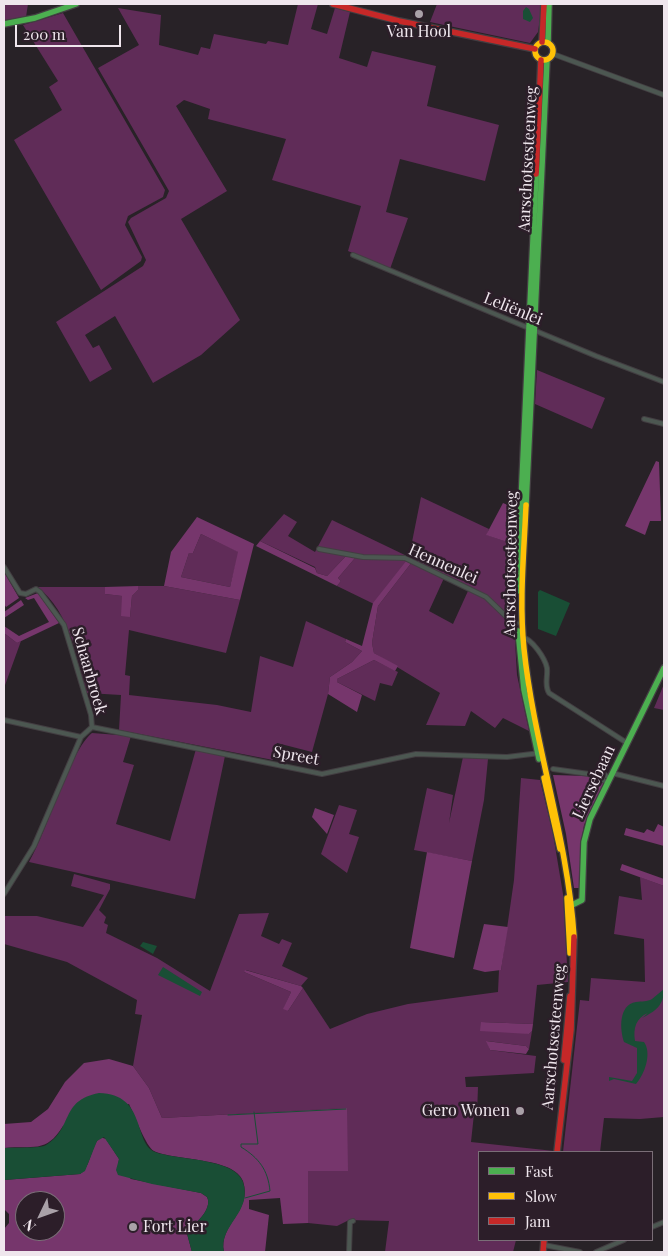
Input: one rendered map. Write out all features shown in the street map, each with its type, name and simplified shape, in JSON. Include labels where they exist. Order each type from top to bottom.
[{"type":"main road","points":[[4,24],[35,18],[75,4]]},
{"type":"main road","points":[[333,4],[400,21],[535,50]]},
{"type":"main road","points":[[544,4],[545,42]]},
{"type":"main road","points":[[535,50],[545,42],[550,4]]},
{"type":"main road","points":[[535,50],[537,57],[544,60],[553,54],[553,48],[545,42]]},
{"type":"main road","name":"Aarschotsesteenweg","points":[[540,753],[520,667],[518,557],[544,60]]},
{"type":"main road","name":"Aarschotsesteenweg","points":[[531,330],[521,588],[522,637],[530,700],[570,906],[572,940],[570,994],[556,1151]]},
{"type":"main road","name":"Liersebaan","points":[[570,906],[582,900],[586,832],[596,805],[664,668]]},
{"type":"main road","points":[[543,1252],[546,1244]]},
{"type":"street","points":[[553,54],[664,95]]},
{"type":"street","name":"Leliënlei","points":[[353,256],[531,330],[664,382]]},
{"type":"street","points":[[644,419],[664,424]]},
{"type":"street","name":"Hennenlei","points":[[319,549],[363,557],[405,558],[486,597],[512,622],[518,623]]},
{"type":"street","name":"Schaarbroek","points":[[4,567],[20,593],[26,594],[36,589],[61,620],[92,715],[92,727]]},
{"type":"street","points":[[522,637],[531,642],[545,663],[549,693],[627,742]]},
{"type":"street","points":[[4,720],[81,737]]},
{"type":"street","points":[[4,894],[34,846],[81,737],[92,727]]},
{"type":"street","name":"Spreet","points":[[92,727],[322,774],[416,754],[507,757],[540,753]]},
{"type":"street","points":[[553,769],[604,774],[609,778],[664,786]]},
{"type":"street","points":[[348,1252],[350,1222],[353,1221]]},
{"type":"street","points":[[596,1252],[622,1241]]},
{"type":"street","points":[[546,1244],[580,1252]]},
{"type":"shaded area","points":[[4,4],[28,4],[26,17],[4,21]]},
{"type":"shaded area","points":[[298,4],[318,4],[311,29],[327,34],[335,8],[350,12],[339,58],[367,67],[372,51],[436,66],[427,106],[499,125],[485,181],[400,159],[386,212],[408,218],[390,269],[348,251],[361,206],[272,180],[286,139],[208,119],[210,109],[184,100],[176,106],[227,191],[181,219],[240,320],[201,355],[153,383],[115,316],[85,335],[93,348],[99,345],[112,369],[90,382],[56,322],[143,266],[146,260],[128,222],[131,218],[166,198],[169,191],[98,68],[139,45],[118,8],[161,15],[159,45],[198,55],[201,47],[210,49],[214,34],[266,44],[268,41],[288,45]]},
{"type":"shaded area","points":[[437,4],[542,4],[538,32],[530,43],[430,22]]},
{"type":"shaded area","points":[[526,7],[533,18],[530,22],[523,19],[523,11]]},
{"type":"shaded area","points":[[63,13],[165,190],[163,197],[128,216],[125,225],[142,257],[141,261],[101,290],[14,140],[62,110],[49,87],[58,81],[23,25]]},
{"type":"shaded area","points":[[537,370],[605,398],[592,429],[535,404]]},
{"type":"shaded area","points":[[656,461],[659,462],[661,521],[650,521],[645,535],[625,526]]},
{"type":"shaded area","points":[[421,497],[489,529],[487,535],[516,545],[513,620],[491,599],[410,558],[374,604],[337,586],[341,581],[338,578],[355,558],[346,556],[327,576],[317,573],[315,567],[260,541],[284,514],[297,522],[288,536],[315,552],[332,520],[409,557]]},
{"type":"shaded area","points":[[503,503],[517,509],[516,545],[486,535]]},
{"type":"shaded area","points":[[197,517],[254,544],[240,600],[164,586],[171,552]],"holes":[[[201,534],[238,552],[230,587],[181,577],[189,553],[193,553]]]},
{"type":"shaded area","points":[[201,534],[239,552],[230,587],[181,577],[189,553],[193,553]]},
{"type":"shaded area","points":[[260,541],[315,568],[317,573],[327,576],[346,556],[355,558],[338,578],[341,581],[337,586],[256,546]]},
{"type":"shaded area","points":[[407,560],[412,562],[378,606],[372,643],[374,653],[398,666],[395,671],[374,660],[337,679],[337,682],[362,695],[357,712],[328,694],[330,677],[352,662],[362,651],[345,642],[346,639],[362,646],[373,603]]},
{"type":"shaded area","points":[[412,562],[444,578],[429,611],[453,624],[468,591],[485,598],[510,623],[514,624],[517,675],[529,731],[503,718],[495,728],[471,711],[465,726],[426,725],[440,693],[374,653],[372,643],[378,606]]},
{"type":"shaded area","points":[[4,572],[19,598],[6,607],[4,604]]},
{"type":"shaded area","points":[[138,586],[164,586],[240,600],[226,653],[129,630],[125,675],[130,676],[129,695],[217,705],[251,712],[260,656],[293,667],[306,621],[346,639],[345,642],[362,651],[352,662],[330,677],[328,694],[312,752],[277,743],[273,760],[119,730],[121,695],[87,693],[76,650],[65,622],[49,598],[38,587],[105,587],[105,594],[123,596],[130,617],[132,596],[138,590]]},
{"type":"shaded area","points":[[138,586],[138,590],[132,596],[130,617],[121,616],[122,596],[105,594],[105,587]]},
{"type":"shaded area","points":[[540,590],[570,603],[556,636],[538,629],[538,592]]},
{"type":"shaded area","points":[[38,593],[59,623],[17,643],[4,633],[4,626],[19,636],[49,622],[34,598],[28,600],[25,598]]},
{"type":"shaded area","points":[[21,600],[24,605],[4,618],[4,612]]},
{"type":"shaded area","points":[[4,633],[17,643],[21,641],[4,688]]},
{"type":"shaded area","points":[[374,660],[398,672],[392,686],[380,683],[375,701],[337,682],[337,679]]},
{"type":"shaded area","points":[[664,684],[664,710],[654,708]]},
{"type":"shaded area","points":[[92,733],[131,736],[123,762],[134,765],[116,824],[170,841],[196,749],[225,756],[195,899],[29,862],[75,756]]},
{"type":"shaded area","points":[[463,757],[488,759],[484,800],[472,861],[414,850],[427,788],[453,795],[449,823]]},
{"type":"shaded area","points":[[553,775],[588,776],[604,783],[584,825],[581,843],[579,888],[574,888],[566,834]]},
{"type":"shaded area","points":[[521,778],[540,780],[553,834],[563,894],[568,982],[537,985],[533,1024],[481,1022],[529,1034],[532,1031],[529,1049],[526,1046],[487,1041],[490,1050],[536,1056],[534,1073],[465,1077],[466,1087],[478,1087],[477,1114],[474,1114],[471,1142],[554,1151],[478,1151],[478,1241],[516,1241],[513,1252],[385,1252],[389,1221],[349,1220],[337,1226],[308,1223],[308,1170],[347,1108],[162,1118],[149,1088],[133,1066],[142,1015],[135,1014],[137,1000],[67,962],[4,944],[4,916],[37,916],[83,927],[104,895],[71,886],[74,874],[110,884],[110,889],[99,910],[106,917],[104,923],[108,925],[106,933],[157,958],[210,991],[239,914],[269,913],[261,936],[279,944],[282,939],[292,943],[282,966],[308,978],[301,986],[246,970],[244,972],[291,992],[284,1008],[288,1011],[303,988],[330,1029],[367,1014],[408,1004],[498,992],[499,970],[501,970],[514,880]]},
{"type":"shaded area","points":[[339,805],[357,810],[349,834],[359,837],[347,873],[321,854]]},
{"type":"shaded area","points":[[315,808],[334,815],[327,834],[312,817]]},
{"type":"shaded area","points":[[658,824],[664,827],[664,846],[624,835],[626,828],[644,833],[647,829],[654,832]]},
{"type":"shaded area","points":[[427,852],[472,861],[454,958],[410,948]]},
{"type":"shaded area","points":[[622,864],[664,879],[664,886],[620,870]]},
{"type":"shaded area","points":[[640,877],[664,886],[664,1117],[640,1119],[604,1118],[600,1151],[563,1151],[580,1000],[589,1001],[591,978],[645,982],[644,939],[614,934],[619,896],[642,900]]},
{"type":"shaded area","points":[[484,924],[508,927],[501,970],[485,972],[473,969]]},
{"type":"shaded area","points":[[143,942],[157,946],[153,954],[140,946]]},
{"type":"shaded area","points":[[163,967],[202,992],[200,996],[158,975]]},
{"type":"shaded area","points":[[245,970],[303,988],[288,1011],[283,1009],[291,992],[244,972]]},
{"type":"shaded area","points":[[664,989],[663,999],[658,1007],[642,1018],[648,1013],[644,1015],[636,1024],[634,1032],[635,1041],[644,1042],[647,1052],[645,1069],[639,1080],[636,1084],[614,1079],[609,1081],[609,1077],[632,1081],[637,1073],[637,1048],[624,1042],[621,1025],[623,1013],[630,1004],[650,1000]]},
{"type":"shaded area","points":[[481,1022],[533,1024],[532,1031],[529,1034],[480,1031]]},
{"type":"shaded area","points":[[486,1041],[526,1046],[529,1049],[526,1054],[490,1050]]},
{"type":"shaded area","points":[[109,1059],[133,1066],[149,1088],[162,1118],[347,1108],[348,1171],[308,1171],[308,1223],[283,1224],[280,1198],[249,1200],[249,1209],[269,1215],[265,1252],[224,1252],[226,1234],[243,1201],[245,1192],[243,1181],[237,1173],[228,1168],[154,1151],[144,1137],[129,1104],[63,1126],[51,1141],[45,1144],[31,1147],[4,1148],[4,1124],[31,1122],[48,1109],[65,1082],[84,1063]]},
{"type":"shaded area","points":[[99,1093],[114,1095],[125,1101],[137,1120],[148,1147],[155,1152],[217,1164],[229,1168],[238,1174],[243,1182],[245,1193],[240,1211],[226,1234],[224,1252],[192,1252],[186,1230],[199,1220],[206,1211],[208,1206],[207,1197],[201,1193],[152,1184],[118,1175],[116,1170],[119,1159],[104,1137],[97,1141],[85,1171],[80,1174],[4,1180],[4,1148],[46,1145],[55,1138],[72,1108],[78,1102]]},
{"type":"shaded area","points":[[100,1137],[106,1139],[119,1159],[118,1167],[131,1179],[201,1193],[207,1197],[208,1206],[206,1211],[199,1220],[186,1230],[192,1252],[4,1252],[4,1229],[9,1223],[9,1214],[4,1209],[4,1180],[80,1174],[86,1167],[94,1146]]},
{"type":"waterway","points":[[228,1115],[346,1109]]},
{"type":"waterway","points":[[245,1198],[270,1191],[262,1165],[241,1147],[241,1144],[258,1144],[254,1112]]},
{"type":"traffic: fast","points":[[4,24],[35,18],[76,4]]},
{"type":"traffic: fast","points":[[548,43],[549,4]]},
{"type":"traffic: fast","points":[[526,505],[547,60]]},
{"type":"traffic: fast","points":[[517,591],[536,174]]},
{"type":"traffic: fast","points":[[518,631],[524,690],[539,759]]},
{"type":"traffic: fast","points":[[568,907],[582,900],[584,842],[590,819],[664,668]]},
{"type":"traffic: slow","points":[[544,42],[550,45],[553,51],[550,57],[544,60],[538,57],[535,51],[538,45],[544,42]]},
{"type":"traffic: slow","points":[[526,505],[522,595],[524,649],[535,721],[565,864],[571,900],[574,937]]},
{"type":"traffic: slow","points":[[544,778],[560,849]]},
{"type":"traffic: slow","points":[[567,898],[570,953]]},
{"type":"traffic: jam","points":[[333,4],[399,21],[535,49]]},
{"type":"traffic: jam","points":[[542,42],[544,4]]},
{"type":"traffic: jam","points":[[536,174],[541,60]]},
{"type":"traffic: jam","points":[[557,1151],[571,1030],[574,937]]},
{"type":"traffic: jam","points":[[564,1060],[570,996]]},
{"type":"traffic: jam","points":[[543,1252],[544,1241]]},
{"type":"place","name":"Van Hool","points":[[419,14]]},
{"type":"place","name":"Gero Wonen","points":[[520,1111]]},
{"type":"place","name":"Fort Lier","points":[[133,1227]]}]
